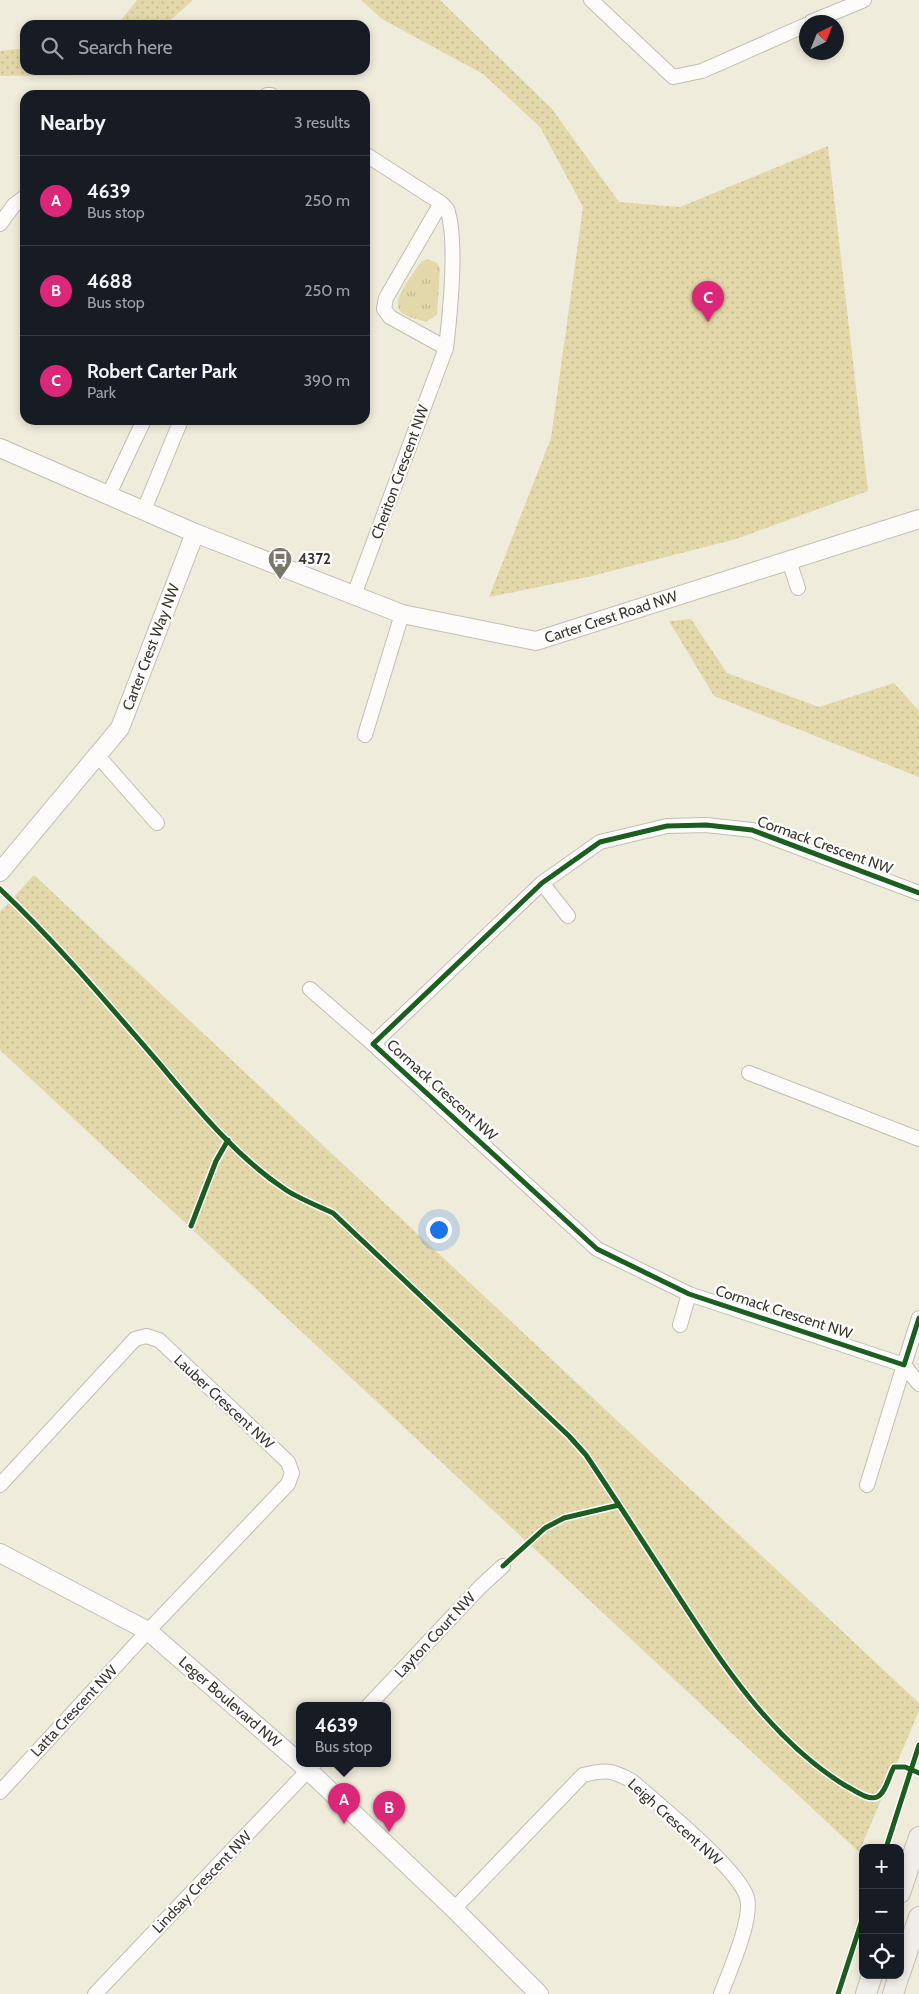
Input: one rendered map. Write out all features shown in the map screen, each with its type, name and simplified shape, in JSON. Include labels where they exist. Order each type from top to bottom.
[{"type":"main road","points":[[901,1889],[919,1838]]},
{"type":"main road","points":[[904,1962],[919,1917]]},
{"type":"main road","points":[[866,1994],[871,1979]]},
{"type":"main road","points":[[893,1994],[898,1979]]},
{"type":"street","points":[[591,0],[673,77],[702,70],[799,27]]},
{"type":"street","points":[[828,15],[864,0]]},
{"type":"street","points":[[370,157],[441,203],[386,298],[384,308],[390,317],[446,348]]},
{"type":"street","points":[[0,224],[14,205],[20,201]]},
{"type":"street","name":"Cheriton Crescent NW","points":[[354,595],[446,348],[452,259],[449,215],[441,203]]},
{"type":"street","points":[[109,494],[142,425]]},
{"type":"street","points":[[144,510],[179,425]]},
{"type":"street","name":"Carter Crest Road NW","points":[[1,452],[109,494],[195,532],[402,614],[536,641],[919,519]]},
{"type":"street","name":"Carter Crest Way NW","points":[[0,872],[120,728],[195,532]]},
{"type":"street","points":[[789,561],[798,588]]},
{"type":"street","points":[[365,735],[402,614]]},
{"type":"street","points":[[98,756],[157,823]]},
{"type":"street","name":"Cormack Crescent NW","points":[[373,1044],[542,883],[600,842],[667,826],[706,825],[752,830],[919,893]]},
{"type":"street","points":[[542,883],[568,916]]},
{"type":"street","name":"Cormack Crescent NW","points":[[310,989],[373,1044],[597,1249],[688,1294],[919,1370]]},
{"type":"street","points":[[749,1073],[919,1139]]},
{"type":"street","points":[[680,1325],[688,1294]]},
{"type":"street","points":[[867,1485],[919,1318]]},
{"type":"street","name":"Lauber Crescent NW","points":[[0,1485],[135,1340],[146,1336],[158,1340],[288,1462],[292,1473],[288,1484],[148,1631]]},
{"type":"street","points":[[904,1365],[919,1384]]},
{"type":"street","name":"Leger Boulevard NW","points":[[0,1553],[148,1631],[296,1754]]},
{"type":"street","name":"Layton Court NW","points":[[372,1702],[481,1586],[504,1566]]},
{"type":"street","name":"Latta Crescent NW","points":[[0,1792],[148,1631]]},
{"type":"street","name":"Leger Boulevard NW","points":[[312,1767],[537,1993]]},
{"type":"street","name":"Lindsay Crescent NW","points":[[95,1994],[312,1767]]},
{"type":"street","name":"Leigh Crescent NW","points":[[454,1908],[583,1775],[602,1770],[617,1773],[640,1787],[714,1854],[742,1885],[748,1899],[748,1916],[721,1994]]},
{"type":"green space","points":[[137,0],[193,0],[171,20],[121,20]]},
{"type":"green space","points":[[361,0],[440,0],[552,109],[619,202],[680,207],[828,146],[868,491],[736,539],[592,576],[489,597],[551,438],[583,207],[540,127],[483,74],[382,19]]},
{"type":"green space","points":[[20,49],[20,75],[94,75],[0,76],[0,51]]},
{"type":"green space","points":[[428,259],[437,263],[440,268],[437,315],[426,322],[405,315],[400,311],[398,301],[407,282],[422,261]]},
{"type":"green space","points":[[691,619],[727,673],[819,707],[894,683],[919,711],[919,777],[714,696],[669,621]]},
{"type":"green space","points":[[34,875],[919,1703],[919,1711],[862,1844],[859,1844],[859,1852],[0,1050],[0,912]]},
{"type":"cycle path","points":[[919,893],[752,830],[706,825],[667,826],[600,842],[542,883],[373,1044],[597,1249],[689,1294],[904,1365],[919,1318]]},
{"type":"cycle path","points":[[0,889],[62,952],[202,1114],[234,1147],[286,1190],[333,1213],[569,1436],[586,1455],[727,1669],[770,1722],[793,1746],[846,1786],[869,1798],[877,1797],[883,1792],[894,1767],[905,1767],[919,1773]]},
{"type":"cycle path","points":[[191,1226],[216,1161],[228,1140]]},
{"type":"cycle path","points":[[503,1566],[545,1528],[564,1518],[619,1505]]},
{"type":"cycle path","points":[[887,1844],[919,1745]]},
{"type":"cycle path","points":[[838,1994],[859,1929]]},
{"type":"place","name":"Robert Carter Park","points":[[708,322]]},
{"type":"place","name":"4372","points":[[280,580]]},
{"type":"place","name":"4639","points":[[344,1824]]},
{"type":"place","name":"4688","points":[[389,1832]]}]
